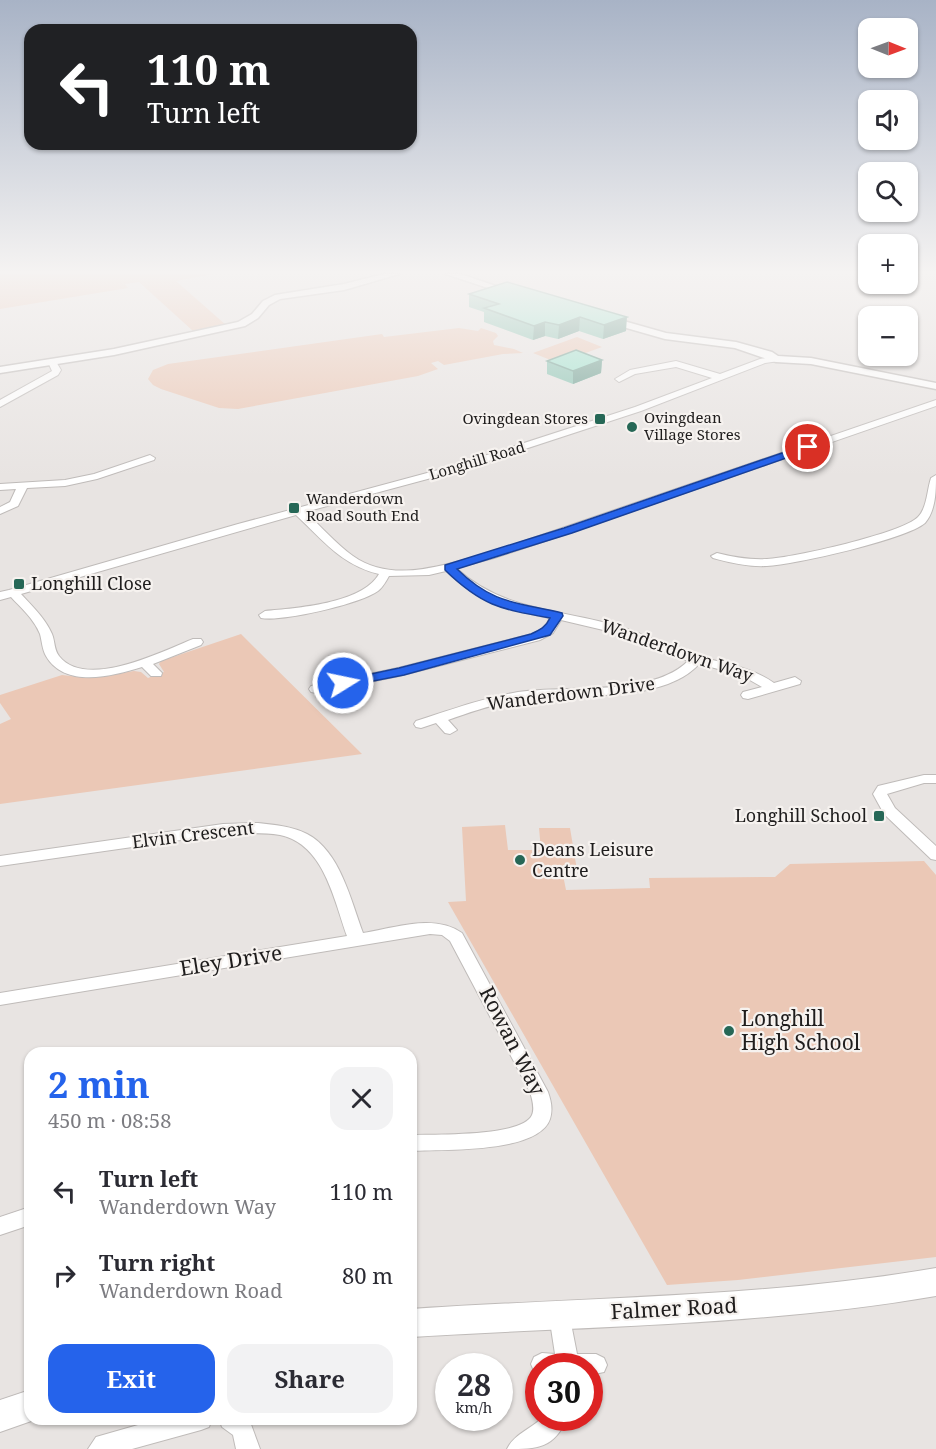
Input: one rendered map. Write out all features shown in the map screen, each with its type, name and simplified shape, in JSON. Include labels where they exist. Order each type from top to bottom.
[{"type":"main road","name":"Falmer Road","points":[[417,1323],[736,1306],[837,1297],[936,1282]]},
{"type":"main road","points":[[0,1416],[24,1408]]},
{"type":"street","points":[[0,370],[160,342]]},
{"type":"street","points":[[709,342],[765,353],[776,359],[811,361],[936,386]]},
{"type":"street","name":"Longhill Road","points":[[0,596],[395,486],[542,441],[680,394],[763,361],[776,359]]},
{"type":"street","points":[[0,404],[56,373],[57,370],[52,362]]},
{"type":"street","points":[[619,379],[630,370],[679,364],[719,377]]},
{"type":"street","points":[[299,512],[352,561],[364,567],[385,573],[409,574],[449,568],[587,524],[936,403]]},
{"type":"street","points":[[0,487],[72,482],[135,466],[150,458]]},
{"type":"street","points":[[717,556],[745,562],[776,562],[890,536],[920,522],[928,509],[936,478]]},
{"type":"street","points":[[0,511],[14,504],[22,486]]},
{"type":"street","points":[[587,524],[598,531]]},
{"type":"street","name":"Wanderdown Way","points":[[449,568],[472,590],[487,599],[511,607],[620,630],[696,660],[745,671],[773,688]]},
{"type":"street","points":[[265,615],[291,612],[358,596],[374,588],[385,573]]},
{"type":"street","points":[[13,592],[45,630],[52,656],[67,669],[82,673],[121,670],[197,642]]},
{"type":"street","points":[[316,689],[366,686],[536,637],[549,630],[557,616]]},
{"type":"street","name":"Wanderdown Drive","points":[[421,724],[481,704],[520,696],[660,684],[683,675],[696,660]]},
{"type":"street","points":[[143,662],[156,673]]},
{"type":"street","name":"Wanderdown Way","points":[[748,695],[795,681]]},
{"type":"street","points":[[439,718],[450,730]]},
{"type":"street","points":[[936,779],[924,779],[883,789],[880,794],[889,811],[936,855]]},
{"type":"street","name":"Elvin Crescent","points":[[0,861],[223,829],[256,827],[281,830],[310,842],[326,859],[357,940]]},
{"type":"street","name":"Eley Drive","points":[[0,999],[435,928],[450,932],[458,940]]},
{"type":"street","name":"Rowan Way","points":[[417,1143],[516,1136],[536,1126],[544,1113],[539,1092],[458,940]]},
{"type":"street","points":[[0,1226],[24,1218]]},
{"type":"street","points":[[560,1315],[566,1353]]},
{"type":"street","points":[[100,1449],[104,1445],[179,1425]]},
{"type":"street","points":[[238,1425],[242,1428],[248,1449]]},
{"type":"street","points":[[519,1449],[545,1431]]},
{"type":"shaded area","points":[[328,342],[493,342],[494,345],[523,353],[503,354],[444,365],[438,361],[431,363],[438,369],[418,376],[238,409],[219,408],[153,385],[148,379],[153,370],[168,364]]},
{"type":"shaded area","points":[[564,342],[589,342],[602,347],[558,363],[533,353]]},
{"type":"shaded area","points":[[241,634],[362,754],[0,804],[0,724],[11,719],[0,703],[0,695],[62,675],[89,678],[134,671],[141,672],[148,678],[164,672],[159,664],[161,661]]},
{"type":"shaded area","name":"Longhill High School","points":[[505,825],[508,850],[541,850],[539,828],[570,828],[577,870],[562,870],[566,890],[650,888],[649,878],[775,877],[790,864],[924,861],[936,875],[936,1257],[738,1280],[667,1285],[448,902],[466,901],[462,827]]},
{"type":"building","points":[[576,350],[602,360],[573,371],[547,361]]},
{"type":"place","name":"Ovingdean Stores","points":[[600,419]]},
{"type":"place","name":"Ovingdean Village Stores","points":[[632,427]]},
{"type":"place","name":"Wanderdown Road South End","points":[[294,508]]},
{"type":"place","name":"Longhill Close","points":[[19,584]]},
{"type":"place","name":"Longhill School","points":[[879,816]]},
{"type":"place","name":"Deans Leisure Centre","points":[[520,860]]},
{"type":"place","name":"Longhill High School","points":[[729,1031]]},
{"type":"route","points":[[343,683],[399,672],[536,637],[546,633],[553,625],[557,616],[511,607],[487,599],[472,590],[449,568],[494,555],[808,447]]}]
